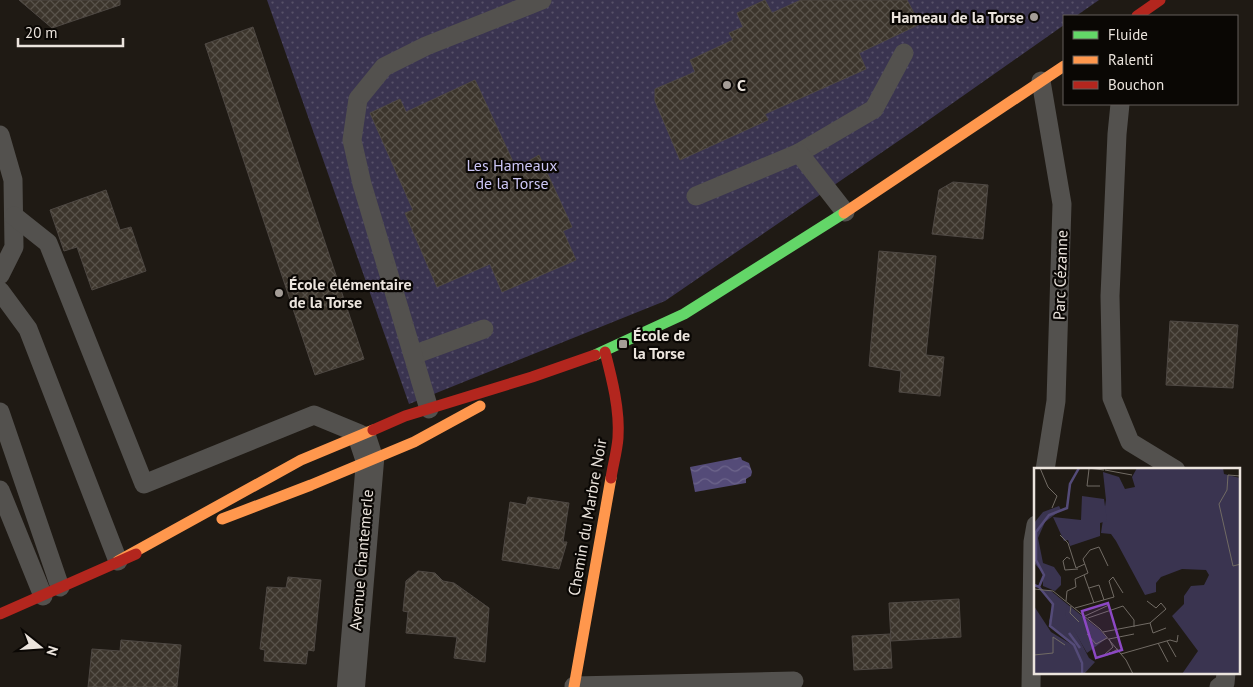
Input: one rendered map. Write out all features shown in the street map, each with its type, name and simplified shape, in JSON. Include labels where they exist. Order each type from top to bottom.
[{"type":"street","points":[[1138,15],[1160,0]]},
{"type":"street","points":[[118,561],[301,460],[360,434],[405,416],[606,352],[684,314],[845,212],[1063,67]]},
{"type":"street","name":"Chemin du Marbre Noir","points":[[574,686],[618,439],[618,412],[606,352]]},
{"type":"street","points":[[0,614],[118,561],[414,442],[532,377]]},
{"type":"street","name":"Avenue Chantemerle","points":[[350,687],[370,461],[360,434]]},
{"type":"lane","points":[[428,409],[362,184],[352,140],[358,99],[384,67],[426,46],[542,0]]},
{"type":"lane","points":[[696,196],[799,152],[874,109],[904,53]]},
{"type":"lane","name":"Parc Cézanne","points":[[1042,81],[1062,204],[1056,401],[1045,468]]},
{"type":"lane","points":[[1120,105],[1110,296],[1112,398],[1130,442],[1173,468]]},
{"type":"lane","points":[[0,135],[13,180],[14,216],[14,247],[0,275]]},
{"type":"lane","points":[[799,152],[845,212]]},
{"type":"lane","points":[[14,216],[48,243],[144,484],[314,415],[360,434]]},
{"type":"lane","points":[[0,291],[28,329],[118,561]]},
{"type":"lane","points":[[413,355],[484,329]]},
{"type":"lane","points":[[0,412],[51,591]]},
{"type":"lane","points":[[0,490],[51,591]]},
{"type":"lane","points":[[1031,687],[1034,536]]},
{"type":"lane","points":[[1219,687],[1225,683],[1226,674]]},
{"type":"lane","points":[[574,686],[794,681]]},
{"type":"green space","name":"Les Hameaux de la Torse","points":[[267,0],[1099,0],[1077,15],[1063,15],[1063,26],[665,301],[409,404]]},
{"type":"water","points":[[741,457],[742,460],[749,463],[752,472],[751,476],[746,479],[746,483],[695,492],[690,467]]},
{"type":"building","points":[[19,0],[120,0],[120,5],[52,28]]},
{"type":"building","name":"C","points":[[765,0],[772,13],[801,0],[907,0],[920,24],[859,53],[866,69],[765,114],[768,120],[680,160],[655,101],[655,89],[695,72],[690,60],[733,40],[729,33],[743,27],[737,13]]},
{"type":"building","name":"École élémentaire de la Torse","points":[[253,27],[364,359],[315,375],[205,44]]},
{"type":"building","points":[[475,80],[516,168],[539,155],[572,227],[563,231],[576,260],[502,292],[490,264],[437,287],[405,213],[413,210],[370,113],[400,99],[406,112]]},
{"type":"building","points":[[953,182],[988,185],[983,239],[932,234],[939,190]]},
{"type":"building","points":[[106,190],[120,230],[131,227],[146,271],[92,290],[77,247],[64,251],[50,210]]},
{"type":"building","points":[[879,251],[936,256],[926,355],[944,357],[940,396],[899,392],[901,371],[869,366]]},
{"type":"building","points":[[1170,321],[1238,325],[1233,388],[1166,385]]},
{"type":"building","points":[[528,497],[569,503],[563,542],[567,542],[559,569],[502,560],[510,502],[526,505]]},
{"type":"building","points":[[418,571],[435,573],[443,581],[454,583],[489,608],[485,662],[454,658],[457,637],[406,633],[408,612],[403,611],[406,581]]},
{"type":"building","points":[[288,577],[321,580],[314,651],[308,650],[306,664],[264,661],[265,650],[260,649],[267,587],[286,588]]},
{"type":"building","points":[[959,599],[961,637],[891,641],[889,603]]},
{"type":"building","points":[[890,634],[892,668],[854,670],[852,636]]},
{"type":"building","points":[[121,640],[181,645],[177,687],[88,687],[92,649],[120,651]]},
{"type":"traffic: fast","points":[[595,355],[684,314],[844,213]]},
{"type":"traffic: slow","points":[[844,213],[1063,67]]},
{"type":"traffic: slow","points":[[222,519],[311,485],[414,442],[480,406]]},
{"type":"traffic: slow","points":[[118,561],[301,460],[373,430]]},
{"type":"traffic: slow","points":[[574,687],[611,478]]},
{"type":"traffic: jam","points":[[1138,15],[1160,0]]},
{"type":"traffic: jam","points":[[605,352],[613,384],[618,417],[617,443],[611,478]]},
{"type":"traffic: jam","points":[[373,430],[405,416],[532,377],[595,355]]},
{"type":"traffic: jam","points":[[0,614],[136,554]]},
{"type":"place","name":"Hameau de la Torse","points":[[1034,17]]},
{"type":"place","name":"C","points":[[727,85]]},
{"type":"place","name":"École élémentaire de la Torse","points":[[279,293]]},
{"type":"place","name":"École de la Torse","points":[[623,344]]}]
